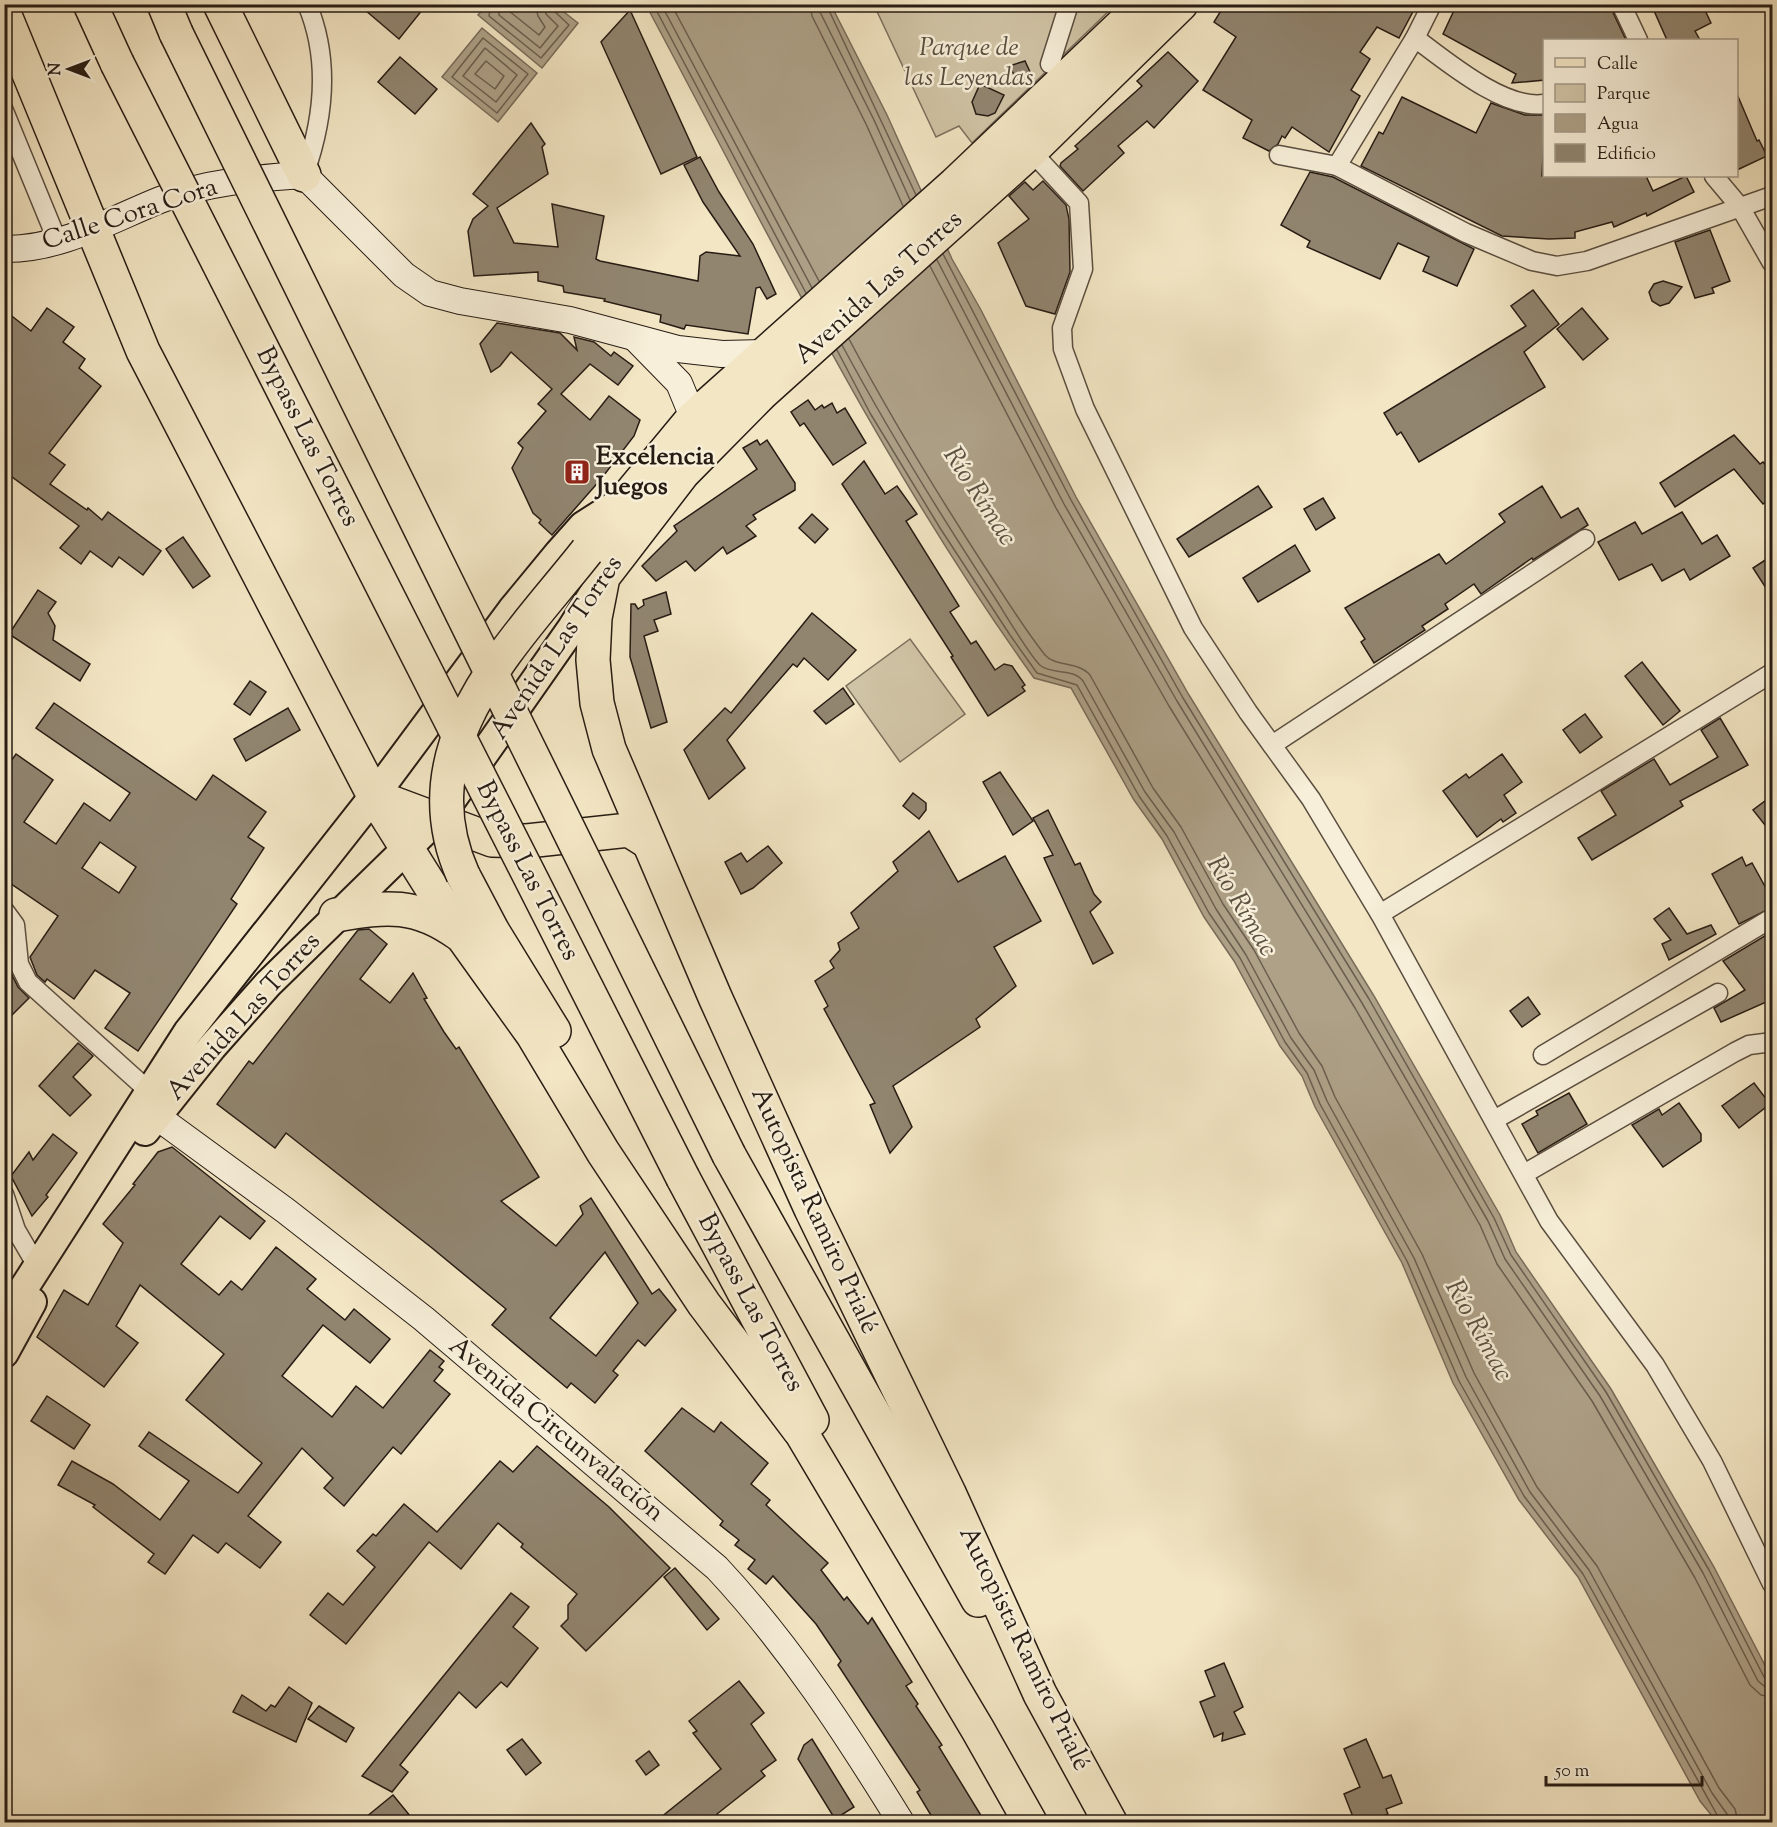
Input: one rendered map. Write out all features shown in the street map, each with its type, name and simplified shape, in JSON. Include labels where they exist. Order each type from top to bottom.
[{"type":"highway","name":"Bypass Las Torres","points":[[90,4],[117,63],[683,1178],[978,1730]]},
{"type":"highway","points":[[219,4],[304,175]]},
{"type":"highway","name":"Avenida Las Torres","points":[[626,499],[693,418],[778,355],[963,194],[1144,4]]},
{"type":"highway","name":"Avenida Las Torres","points":[[963,194],[1031,151],[1181,4]]},
{"type":"highway","points":[[4,13],[143,351],[374,796],[462,936],[533,1035],[603,1152],[704,1304],[799,1430]]},
{"type":"highway","name":"Bypass Las Torres","points":[[170,19],[729,1155],[967,1583],[1040,1694]]},
{"type":"highway","name":"Avenida Las Torres","points":[[595,564],[640,527],[705,449],[778,355]]},
{"type":"highway","points":[[626,499],[595,564],[491,673],[459,730],[449,770],[447,812],[450,837],[463,875],[499,941],[799,1430],[978,1730],[1030,1822]]},
{"type":"highway","name":"Autopista Ramiro Prialé","points":[[595,564],[593,660],[597,704],[609,749],[811,1209],[949,1492],[1040,1694],[1110,1822]]},
{"type":"highway","points":[[374,796],[492,840],[537,841],[629,830],[648,842]]},
{"type":"highway","points":[[336,915],[376,908],[407,909],[432,916],[462,936]]},
{"type":"main road","name":"Avenida Las Torres","points":[[4,1353],[41,1285],[97,1197],[188,1032],[374,796],[512,610],[582,526],[626,499]]},
{"type":"main road","name":"Avenida Las Torres","points":[[4,1319],[37,1266],[149,1104],[336,915],[437,819],[474,772],[573,628],[595,564]]},
{"type":"street","points":[[307,4],[314,19],[322,60],[322,96],[317,139],[304,175],[404,275],[430,293],[460,301],[570,320],[636,339],[700,351],[778,355]]},
{"type":"street","points":[[1050,64],[1069,4]]},
{"type":"street","points":[[1337,166],[1415,38],[1432,4]]},
{"type":"street","points":[[1621,4],[1638,39]]},
{"type":"street","points":[[1415,38],[1479,85],[1510,98],[1543,104]]},
{"type":"street","points":[[4,111],[57,240]]},
{"type":"street","points":[[1031,151],[1079,203],[1083,269],[1062,328],[1063,349],[1085,409],[1193,628],[1311,799],[1380,914],[1550,1221],[1655,1365],[1712,1461],[1773,1584]]},
{"type":"street","points":[[1280,155],[1337,166],[1466,233],[1532,261],[1557,266],[1587,261],[1773,196]]},
{"type":"street","name":"Calle Cora Cora","points":[[4,249],[24,249],[93,230],[162,199],[208,186],[256,178],[304,175]]},
{"type":"street","points":[[1715,177],[1740,207],[1773,263]]},
{"type":"street","points":[[636,339],[679,383],[705,449]]},
{"type":"street","points":[[1272,745],[1585,539]]},
{"type":"street","points":[[1380,914],[1773,673]]},
{"type":"street","points":[[4,910],[15,925],[19,964],[28,982],[149,1104]]},
{"type":"street","points":[[1543,1055],[1773,918]]},
{"type":"street","points":[[1494,1120],[1718,993]]},
{"type":"street","points":[[1524,1174],[1735,1052],[1749,1045],[1773,1042]]},
{"type":"street","name":"Avenida Circunvalación","points":[[149,1104],[424,1318],[717,1568],[756,1612],[816,1691],[901,1822]]},
{"type":"street","points":[[4,1194],[16,1230],[37,1266]]},
{"type":"green space","name":"Parque de las Leyendas","points":[[874,5],[1115,5],[972,143],[959,126],[936,137]]},
{"type":"green space","points":[[910,639],[965,714],[900,762],[846,686]]},
{"type":"water","points":[[487,5],[555,5],[578,23],[542,68],[478,15]]},
{"type":"water","name":"Río Rímac","points":[[646,5],[831,5],[887,115],[952,259],[981,310],[1076,497],[1189,695],[1374,996],[1500,1215],[1516,1252],[1611,1389],[1714,1567],[1772,1679],[1772,1822],[1717,1822],[1700,1801],[1578,1577],[1519,1500],[1453,1383],[1402,1263],[1315,1107],[1302,1076],[1280,1046],[1234,961],[1204,917],[1162,839],[1134,800],[1071,688],[1034,678],[926,516],[782,263]]},
{"type":"water","points":[[482,28],[537,73],[498,122],[442,77]]},
{"type":"building","points":[[358,4],[427,4],[399,39]]},
{"type":"building","points":[[1225,4],[1417,4],[1399,38],[1377,27],[1360,52],[1370,59],[1351,90],[1360,96],[1329,152],[1292,127],[1285,138],[1282,136],[1278,144],[1269,151],[1243,138],[1252,120],[1203,90],[1236,37],[1214,22]]},
{"type":"building","points":[[1457,4],[1521,4],[1531,10],[1544,4],[1609,4],[1626,39],[1543,39],[1543,80],[1512,83],[1516,74],[1443,34]]},
{"type":"building","points":[[1651,4],[1702,4],[1711,23],[1695,31],[1699,39],[1667,39]]},
{"type":"building","points":[[630,10],[697,157],[661,174],[601,42]]},
{"type":"building","points":[[1168,52],[1198,81],[1154,128],[1147,121],[1118,146],[1124,153],[1083,191],[1060,166],[1061,163],[1078,149],[1075,146],[1142,86],[1137,81]]},
{"type":"building","points":[[400,57],[437,89],[415,114],[378,82]]},
{"type":"building","points":[[1025,61],[1031,74],[1020,85],[1009,66]]},
{"type":"building","points":[[980,84],[1004,95],[995,113],[988,116],[976,114],[972,102]]},
{"type":"building","points":[[1738,96],[1757,141],[1759,140],[1767,156],[1738,170]]},
{"type":"building","points":[[1402,97],[1476,133],[1491,103],[1525,115],[1543,115],[1543,177],[1646,177],[1653,191],[1686,177],[1694,192],[1647,216],[1646,213],[1614,227],[1612,222],[1575,232],[1575,238],[1502,236],[1361,166],[1379,132],[1383,134]]},
{"type":"building","points":[[531,123],[545,144],[542,147],[548,174],[497,208],[514,243],[558,247],[552,204],[604,216],[596,259],[698,281],[700,256],[706,252],[740,256],[703,202],[684,165],[700,157],[719,192],[753,244],[776,294],[767,299],[760,287],[756,288],[748,334],[686,325],[684,329],[660,322],[661,315],[604,301],[605,299],[564,292],[563,286],[538,281],[538,272],[474,276],[468,231],[473,219],[488,206],[473,194]]},
{"type":"building","points":[[1310,172],[1333,177],[1474,249],[1457,286],[1423,271],[1429,257],[1398,243],[1380,279],[1307,247],[1310,241],[1281,225]]},
{"type":"building","points":[[1043,181],[1066,205],[1069,219],[1070,272],[1055,314],[1026,306],[998,243],[1029,219],[1009,196],[1025,182],[1033,190]]},
{"type":"building","points":[[1710,230],[1730,281],[1712,288],[1714,293],[1695,298],[1675,242]]},
{"type":"building","points":[[1663,281],[1682,287],[1669,303],[1660,306],[1652,301],[1649,292],[1654,284]]},
{"type":"building","points":[[1533,290],[1559,324],[1524,352],[1545,387],[1419,462],[1401,432],[1397,435],[1384,413],[1526,326],[1511,306]]},
{"type":"building","points":[[47,308],[74,327],[63,342],[85,359],[79,368],[101,386],[49,453],[65,465],[50,484],[87,510],[88,508],[102,520],[108,512],[161,551],[143,575],[119,557],[112,567],[90,551],[81,564],[60,548],[79,526],[4,471],[4,310],[31,331]]},
{"type":"building","points":[[1582,308],[1608,339],[1583,360],[1557,329]]},
{"type":"building","points":[[497,323],[560,333],[577,350],[574,337],[594,342],[611,356],[614,352],[633,366],[618,385],[590,364],[561,394],[590,420],[609,396],[640,420],[634,436],[601,479],[552,535],[539,523],[541,520],[533,513],[512,468],[523,448],[518,443],[546,411],[538,404],[552,389],[511,352],[500,366],[491,372],[480,344]]},
{"type":"building","points":[[808,400],[815,410],[822,405],[824,408],[832,403],[837,413],[845,408],[866,443],[833,465],[804,423],[800,426],[791,412]]},
{"type":"building","points":[[1734,435],[1760,464],[1763,462],[1773,473],[1773,496],[1763,504],[1734,469],[1675,507],[1660,483]]},
{"type":"building","points":[[757,440],[760,445],[767,440],[795,483],[795,490],[753,515],[756,519],[746,526],[756,536],[727,554],[723,547],[695,571],[686,561],[656,581],[642,566],[677,531],[674,526],[757,469],[743,448]]},
{"type":"building","points":[[864,461],[885,494],[897,486],[917,514],[906,521],[959,606],[950,612],[971,644],[976,641],[995,670],[1004,664],[1012,666],[1025,685],[1022,687],[1025,691],[988,716],[951,657],[953,656],[842,484]]},
{"type":"building","points":[[1258,486],[1272,507],[1189,557],[1177,539]]},
{"type":"building","points":[[1542,486],[1561,518],[1578,508],[1588,525],[1533,560],[1532,558],[1481,594],[1474,584],[1445,604],[1448,609],[1422,626],[1425,630],[1374,663],[1361,642],[1365,639],[1345,608],[1439,554],[1446,564],[1505,522],[1499,514]]},
{"type":"building","points":[[1323,498],[1335,518],[1316,530],[1304,509]]},
{"type":"building","points":[[1682,512],[1702,544],[1717,535],[1730,556],[1690,580],[1684,569],[1662,581],[1652,564],[1619,580],[1598,542],[1635,522],[1642,534]]},
{"type":"building","points":[[812,514],[828,529],[815,543],[799,528]]},
{"type":"building","points":[[183,537],[210,576],[193,588],[166,549]]},
{"type":"building","points":[[1295,545],[1310,571],[1258,602],[1243,578]]},
{"type":"building","points":[[1773,555],[1773,599],[1753,568]]},
{"type":"building","points":[[38,590],[56,602],[48,613],[55,626],[53,640],[90,664],[80,681],[9,634]]},
{"type":"building","points":[[666,592],[671,614],[654,620],[658,631],[644,636],[667,722],[651,728],[630,657],[631,604],[635,604],[638,609],[644,605],[643,600]]},
{"type":"building","points":[[812,613],[856,650],[828,680],[804,658],[797,667],[793,664],[727,740],[745,768],[709,799],[684,750],[725,708],[731,713]]},
{"type":"building","points":[[1642,662],[1680,711],[1663,725],[1625,676]]},
{"type":"building","points":[[250,681],[266,692],[250,715],[234,704]]},
{"type":"building","points":[[843,688],[854,704],[826,724],[814,711]]},
{"type":"building","points":[[54,703],[196,800],[213,775],[266,812],[248,837],[264,848],[231,899],[237,904],[138,1051],[105,1028],[130,993],[95,970],[74,999],[47,979],[45,982],[37,975],[30,957],[58,916],[4,879],[4,771],[16,754],[53,780],[24,822],[56,844],[84,803],[110,821],[130,793],[36,728]],"holes":[[[100,842],[136,867],[119,893],[82,868]]]},
{"type":"building","points":[[288,708],[300,730],[246,761],[234,739]]},
{"type":"building","points":[[1585,714],[1602,737],[1580,753],[1563,730]]},
{"type":"building","points":[[1720,718],[1748,765],[1680,801],[1683,806],[1592,860],[1578,838],[1616,815],[1601,791],[1654,759],[1670,785],[1718,757],[1701,730]]},
{"type":"building","points":[[1502,754],[1522,782],[1504,795],[1516,813],[1503,822],[1501,819],[1477,837],[1443,791],[1466,774],[1469,778]]},
{"type":"building","points":[[1000,772],[1033,821],[1013,835],[983,782]]},
{"type":"building","points":[[913,793],[926,803],[926,810],[919,819],[903,806]]},
{"type":"building","points":[[1773,795],[1773,835],[1753,810]]},
{"type":"building","points":[[1048,810],[1075,865],[1080,863],[1094,894],[1101,902],[1090,912],[1113,953],[1093,964],[1044,858],[1053,855],[1033,818]]},
{"type":"building","points":[[929,831],[958,882],[1005,856],[1041,921],[994,947],[1016,986],[976,1019],[980,1027],[893,1086],[912,1127],[890,1153],[870,1105],[875,1103],[824,1009],[828,1006],[815,981],[834,968],[830,961],[840,950],[838,943],[859,928],[851,913],[898,871],[893,862]]},
{"type":"building","points":[[768,846],[782,863],[753,888],[741,894],[725,862],[741,853],[747,862]]},
{"type":"building","points":[[1742,857],[1746,866],[1752,863],[1773,901],[1773,907],[1739,924],[1712,874]]},
{"type":"building","points":[[1669,908],[1687,934],[1711,925],[1716,934],[1669,960],[1662,944],[1671,940],[1654,919]]},
{"type":"building","points":[[369,929],[387,944],[360,979],[390,1003],[413,973],[427,998],[424,999],[444,1032],[456,1049],[459,1047],[539,1177],[501,1201],[556,1246],[583,1214],[580,1206],[591,1198],[652,1294],[659,1289],[676,1310],[645,1346],[638,1340],[613,1371],[618,1375],[595,1403],[571,1383],[567,1388],[492,1325],[506,1309],[432,1248],[286,1133],[275,1148],[217,1104],[249,1061],[253,1064],[358,930]],"holes":[[[605,1252],[638,1303],[596,1356],[550,1318]]]},
{"type":"building","points":[[1773,931],[1773,999],[1721,1022],[1714,1008],[1745,990],[1723,961]]},
{"type":"building","points":[[4,939],[9,969],[18,987],[29,998],[4,1023]]},
{"type":"building","points":[[1528,997],[1540,1014],[1522,1027],[1510,1011]]},
{"type":"building","points":[[78,1043],[93,1056],[73,1077],[91,1095],[70,1116],[39,1086]]},
{"type":"building","points":[[1754,1083],[1770,1104],[1739,1128],[1722,1106]]},
{"type":"building","points":[[1569,1093],[1587,1124],[1538,1153],[1522,1124],[1538,1115],[1536,1111]]},
{"type":"building","points":[[1679,1103],[1701,1134],[1701,1141],[1663,1167],[1632,1125],[1659,1109],[1662,1115]]},
{"type":"building","points":[[53,1134],[77,1153],[46,1195],[48,1197],[32,1216],[11,1176],[29,1152],[33,1160]]},
{"type":"building","points":[[172,1147],[265,1221],[250,1239],[220,1216],[181,1264],[219,1295],[231,1281],[242,1290],[276,1247],[316,1279],[307,1289],[345,1320],[354,1309],[390,1339],[370,1363],[323,1325],[282,1376],[332,1417],[356,1386],[383,1408],[430,1350],[444,1361],[439,1367],[443,1370],[434,1381],[450,1394],[401,1454],[393,1447],[344,1506],[324,1488],[333,1478],[302,1448],[248,1516],[281,1542],[260,1568],[226,1543],[218,1553],[193,1535],[165,1574],[148,1562],[154,1554],[93,1507],[95,1505],[58,1485],[72,1461],[113,1484],[160,1520],[189,1481],[139,1446],[149,1432],[238,1493],[262,1463],[186,1400],[224,1354],[140,1285],[116,1326],[138,1343],[104,1387],[37,1337],[64,1290],[88,1305],[123,1243],[103,1224],[158,1152]]},
{"type":"building","points":[[47,1396],[90,1425],[74,1449],[31,1421]]},
{"type":"building","points":[[682,1408],[714,1432],[721,1422],[768,1463],[751,1484],[770,1500],[766,1505],[828,1563],[821,1570],[844,1600],[847,1597],[868,1624],[872,1618],[912,1682],[906,1686],[918,1704],[916,1706],[942,1745],[939,1747],[985,1822],[935,1822],[917,1792],[920,1790],[838,1665],[841,1661],[816,1624],[773,1576],[766,1584],[748,1569],[755,1560],[735,1545],[739,1540],[720,1525],[723,1521],[645,1451]]},
{"type":"building","points":[[537,1446],[609,1507],[670,1568],[586,1651],[561,1626],[568,1619],[568,1605],[577,1594],[521,1547],[523,1544],[498,1523],[461,1569],[429,1542],[346,1644],[310,1615],[328,1593],[343,1605],[375,1567],[357,1551],[373,1534],[376,1536],[404,1504],[437,1532],[500,1461],[513,1472]]},
{"type":"building","points":[[675,1568],[719,1619],[707,1630],[664,1577]]},
{"type":"building","points":[[511,1593],[529,1607],[513,1627],[538,1648],[507,1687],[501,1682],[476,1708],[459,1692],[400,1765],[408,1772],[392,1792],[362,1776]]},
{"type":"building","points":[[1224,1663],[1243,1707],[1234,1712],[1245,1734],[1222,1741],[1223,1733],[1214,1737],[1200,1702],[1215,1696],[1205,1671]]},
{"type":"building","points":[[739,1681],[764,1713],[751,1724],[776,1760],[761,1771],[765,1776],[717,1814],[724,1822],[655,1822],[721,1769],[693,1733],[697,1731],[689,1721]]},
{"type":"building","points":[[289,1687],[312,1703],[296,1742],[233,1712],[242,1695],[266,1711],[271,1705],[275,1707]]},
{"type":"building","points":[[319,1706],[354,1728],[346,1742],[308,1719]]},
{"type":"building","points":[[522,1739],[541,1763],[526,1775],[507,1750]]},
{"type":"building","points":[[812,1739],[854,1807],[835,1819],[798,1759],[804,1745]]},
{"type":"building","points":[[1366,1739],[1383,1778],[1391,1775],[1402,1803],[1386,1809],[1388,1814],[1379,1817],[1381,1822],[1355,1822],[1344,1794],[1360,1787],[1344,1749]]},
{"type":"building","points":[[649,1751],[659,1765],[646,1775],[636,1761]]},
{"type":"building","points":[[393,1795],[415,1822],[360,1822]]},
{"type":"place","name":"Excelencia Juegos","points":[[577,472]]}]
